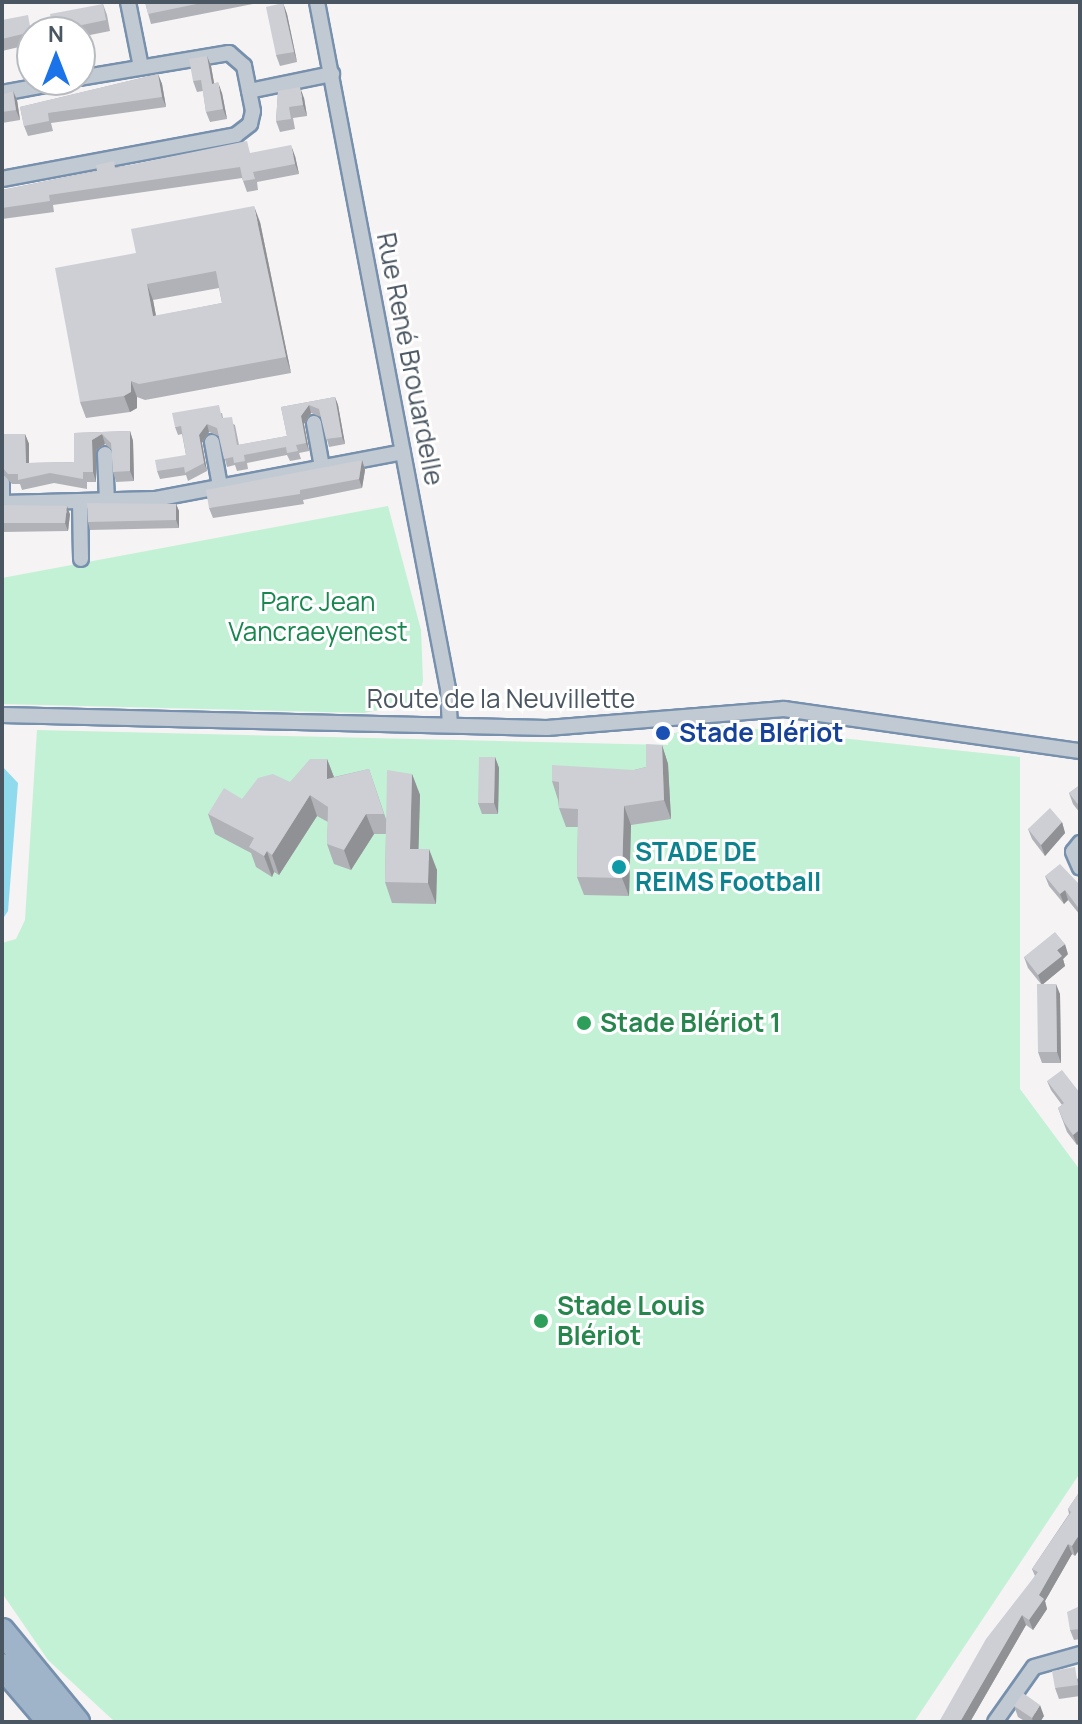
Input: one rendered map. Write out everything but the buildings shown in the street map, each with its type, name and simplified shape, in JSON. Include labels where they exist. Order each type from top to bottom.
[{"type":"highway","points":[[2,1631],[77,1722]]},
{"type":"highway","points":[[2,1666],[50,1722]]},
{"type":"street","points":[[128,2],[141,67]]},
{"type":"street","name":"Rue René Brouardelle","points":[[317,2],[403,452],[450,725]]},
{"type":"street","points":[[2,179],[236,135],[250,124],[249,91],[244,66],[229,53],[96,75]]},
{"type":"street","points":[[249,91],[332,74]]},
{"type":"street","points":[[314,423],[322,467]]},
{"type":"street","points":[[212,442],[220,486]]},
{"type":"street","points":[[2,482],[2,503],[155,499],[403,452]]},
{"type":"street","points":[[105,454],[107,501]]},
{"type":"street","points":[[80,501],[81,559]]},
{"type":"street","name":"Route de la Neuvillette","points":[[2,715],[450,725],[624,725],[784,709],[1080,751]]},
{"type":"street","name":"Route de la Neuvillette","points":[[1044,744],[1080,743]]},
{"type":"street","points":[[1080,843],[1073,852],[1080,868]]},
{"type":"street","points":[[995,1722],[1034,1667],[1080,1654]]},
{"type":"green space","name":"Parc Jean Vancraeyenest","points":[[388,506],[421,630],[423,681],[417,702],[364,713],[2,704],[2,578]]},
{"type":"green space","name":"Stade Louis Blériot","points":[[718,725],[1020,757],[1020,1089],[1080,1170],[1080,1473],[914,1722],[115,1722],[48,1660],[2,1593],[2,943],[16,939],[25,920],[37,730],[668,745],[669,734]]},
{"type":"water","points":[[2,766],[18,783],[8,911],[2,920]]},
{"type":"place","name":"Stade Blériot","points":[[663,733]]},
{"type":"place","name":"STADE DE REIMS Football","points":[[619,867]]},
{"type":"place","name":"Stade Blériot 1","points":[[584,1023]]},
{"type":"place","name":"Stade Louis Blériot","points":[[541,1321]]}]
